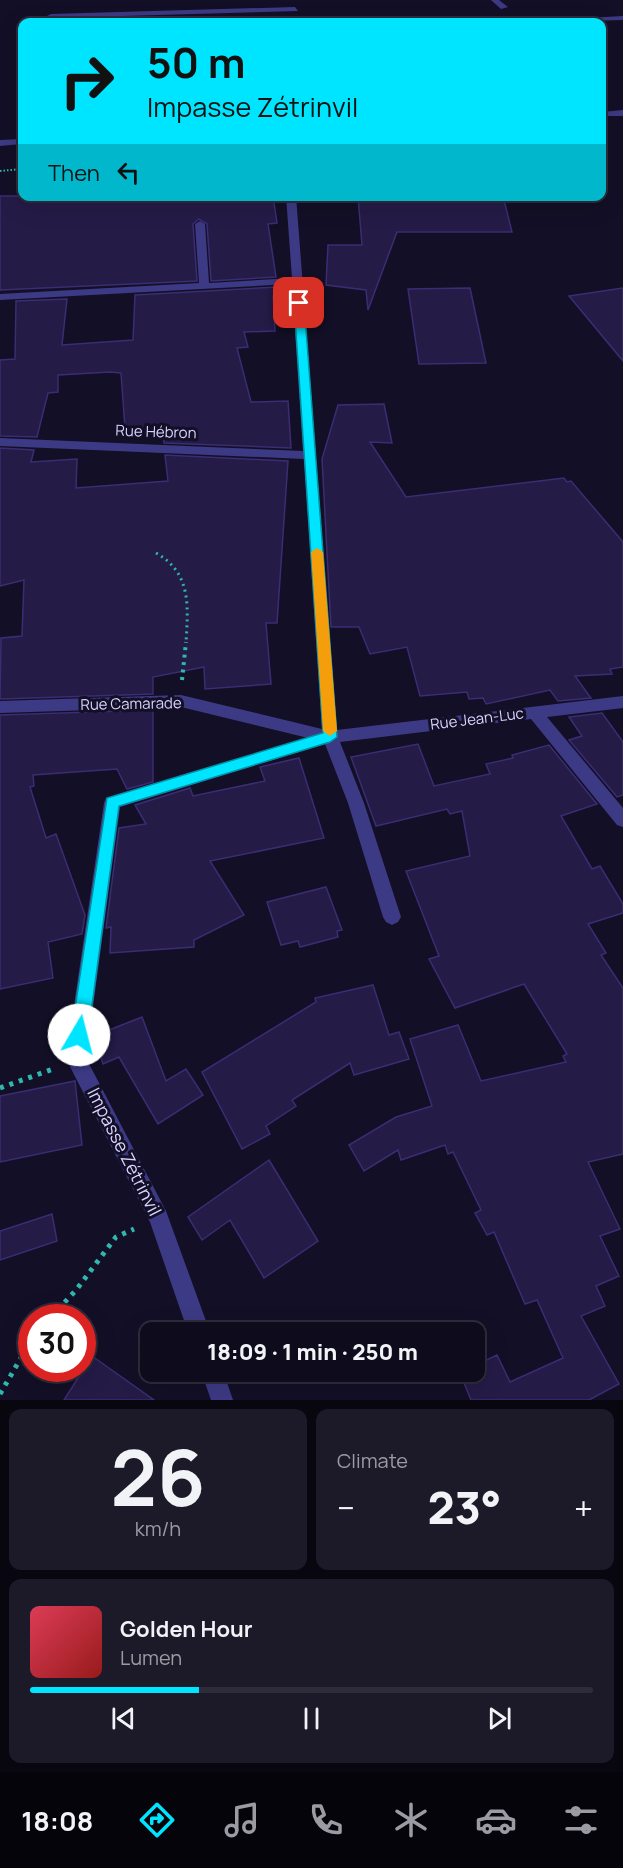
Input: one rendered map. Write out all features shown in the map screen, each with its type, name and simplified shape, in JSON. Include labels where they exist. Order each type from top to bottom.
[{"type":"street","points":[[51,16],[295,12],[291,0]]},
{"type":"street","points":[[495,0],[504,7]]},
{"type":"street","points":[[606,19],[623,18]]},
{"type":"street","points":[[606,114],[623,113]]},
{"type":"street","points":[[0,143],[18,142]]},
{"type":"street","points":[[291,201],[330,737],[356,803],[392,917]]},
{"type":"street","points":[[200,224],[204,286]]},
{"type":"street","points":[[0,297],[297,281]]},
{"type":"street","name":"Rue Hébron","points":[[0,442],[310,455]]},
{"type":"street","name":"Rue Camarade","points":[[0,707],[181,701],[330,737]]},
{"type":"street","name":"Rue Jean-Luc","points":[[330,737],[623,702]]},
{"type":"street","points":[[534,712],[623,820]]},
{"type":"street","points":[[76,1059],[112,802],[330,737]]},
{"type":"street","name":"Impasse Zétrinvil","points":[[76,1059],[159,1218],[195,1322]]},
{"type":"street","points":[[216,1382],[222,1400]]},
{"type":"path","points":[[0,171],[18,169]]},
{"type":"path","points":[[156,554],[169,557],[176,566],[187,592],[181,701]]},
{"type":"path","points":[[0,1088],[34,1078],[76,1059]]},
{"type":"path","points":[[63,1304],[116,1237],[159,1218]]},
{"type":"path","points":[[0,1394],[18,1363]]},
{"type":"building","points":[[0,196],[18,196],[18,201],[274,201],[277,223],[268,224],[276,277],[211,281],[207,224],[199,219],[193,224],[197,281],[0,290]]},
{"type":"building","points":[[358,201],[504,201],[512,232],[397,232],[368,310],[366,290],[326,285],[328,245],[362,245]]},
{"type":"building","points":[[278,287],[279,295],[273,296],[275,331],[244,332],[248,347],[237,348],[251,402],[288,401],[291,448],[164,443],[163,429],[125,428],[121,373],[110,372],[58,375],[58,392],[48,393],[37,437],[0,436],[0,360],[15,359],[16,301],[67,299],[62,345],[133,340],[135,295]]},
{"type":"building","points":[[470,288],[486,363],[419,364],[408,289]]},
{"type":"building","points":[[623,288],[623,361],[569,296]]},
{"type":"building","points":[[384,404],[392,443],[370,442],[406,497],[564,478],[567,482],[571,481],[623,542],[623,667],[610,669],[612,674],[575,676],[591,698],[558,701],[550,690],[486,704],[483,698],[469,699],[467,692],[420,696],[407,647],[370,654],[359,627],[331,627],[322,459],[338,405]]},
{"type":"building","points":[[0,448],[34,450],[31,462],[77,459],[76,488],[168,481],[165,455],[288,461],[277,623],[266,623],[271,684],[205,689],[204,667],[153,677],[153,694],[0,699],[1,638],[22,636],[24,580],[0,586]]},
{"type":"building","points":[[153,710],[153,782],[127,789],[117,769],[33,775],[34,786],[30,787],[46,838],[56,834],[85,915],[82,934],[48,942],[53,978],[0,989],[0,715]]},
{"type":"building","points":[[602,713],[623,742],[623,795],[617,797],[569,740],[582,736],[569,717]]},
{"type":"building","points":[[418,744],[434,786],[490,774],[486,764],[513,758],[512,755],[549,745],[597,804],[561,816],[592,869],[600,866],[623,904],[623,913],[588,924],[606,953],[601,955],[623,988],[623,1154],[588,1162],[620,1229],[600,1236],[619,1276],[596,1286],[605,1306],[581,1316],[619,1384],[589,1400],[471,1400],[464,1382],[485,1382],[485,1361],[497,1355],[510,1382],[563,1358],[537,1300],[525,1304],[494,1232],[487,1235],[475,1213],[481,1210],[453,1152],[448,1154],[445,1145],[401,1160],[398,1150],[364,1171],[349,1145],[396,1117],[432,1106],[410,1039],[458,1025],[481,1081],[566,1062],[563,1056],[567,1054],[524,984],[455,1008],[429,959],[439,956],[406,871],[470,856],[462,811],[450,814],[447,809],[376,826],[351,757]]},
{"type":"building","points":[[299,758],[324,838],[210,861],[244,915],[194,940],[194,947],[110,953],[111,927],[106,928],[119,828],[146,824],[135,805],[190,788],[193,796],[265,781],[260,767]]},
{"type":"building","points":[[326,887],[342,930],[337,931],[338,937],[300,947],[298,941],[281,945],[267,902]]},
{"type":"building","points":[[373,985],[389,1035],[399,1032],[409,1059],[354,1075],[350,1063],[292,1100],[296,1106],[266,1126],[270,1134],[242,1149],[202,1072],[316,1002],[315,998]]},
{"type":"building","points":[[142,1017],[166,1081],[186,1069],[203,1095],[158,1124],[119,1057],[103,1064],[94,1036]]},
{"type":"building","points":[[75,1081],[82,1145],[0,1162],[0,1096]]},
{"type":"building","points":[[269,1160],[318,1241],[264,1278],[230,1220],[202,1240],[188,1217]]},
{"type":"building","points":[[52,1214],[57,1241],[0,1260],[0,1231]]},
{"type":"building","points":[[96,1359],[154,1400],[64,1400],[75,1382],[96,1382]]},
{"type":"slow traffic","points":[[317,552],[330,731]]},
{"type":"route","points":[[79,1035],[112,802],[330,737],[299,303]]}]
